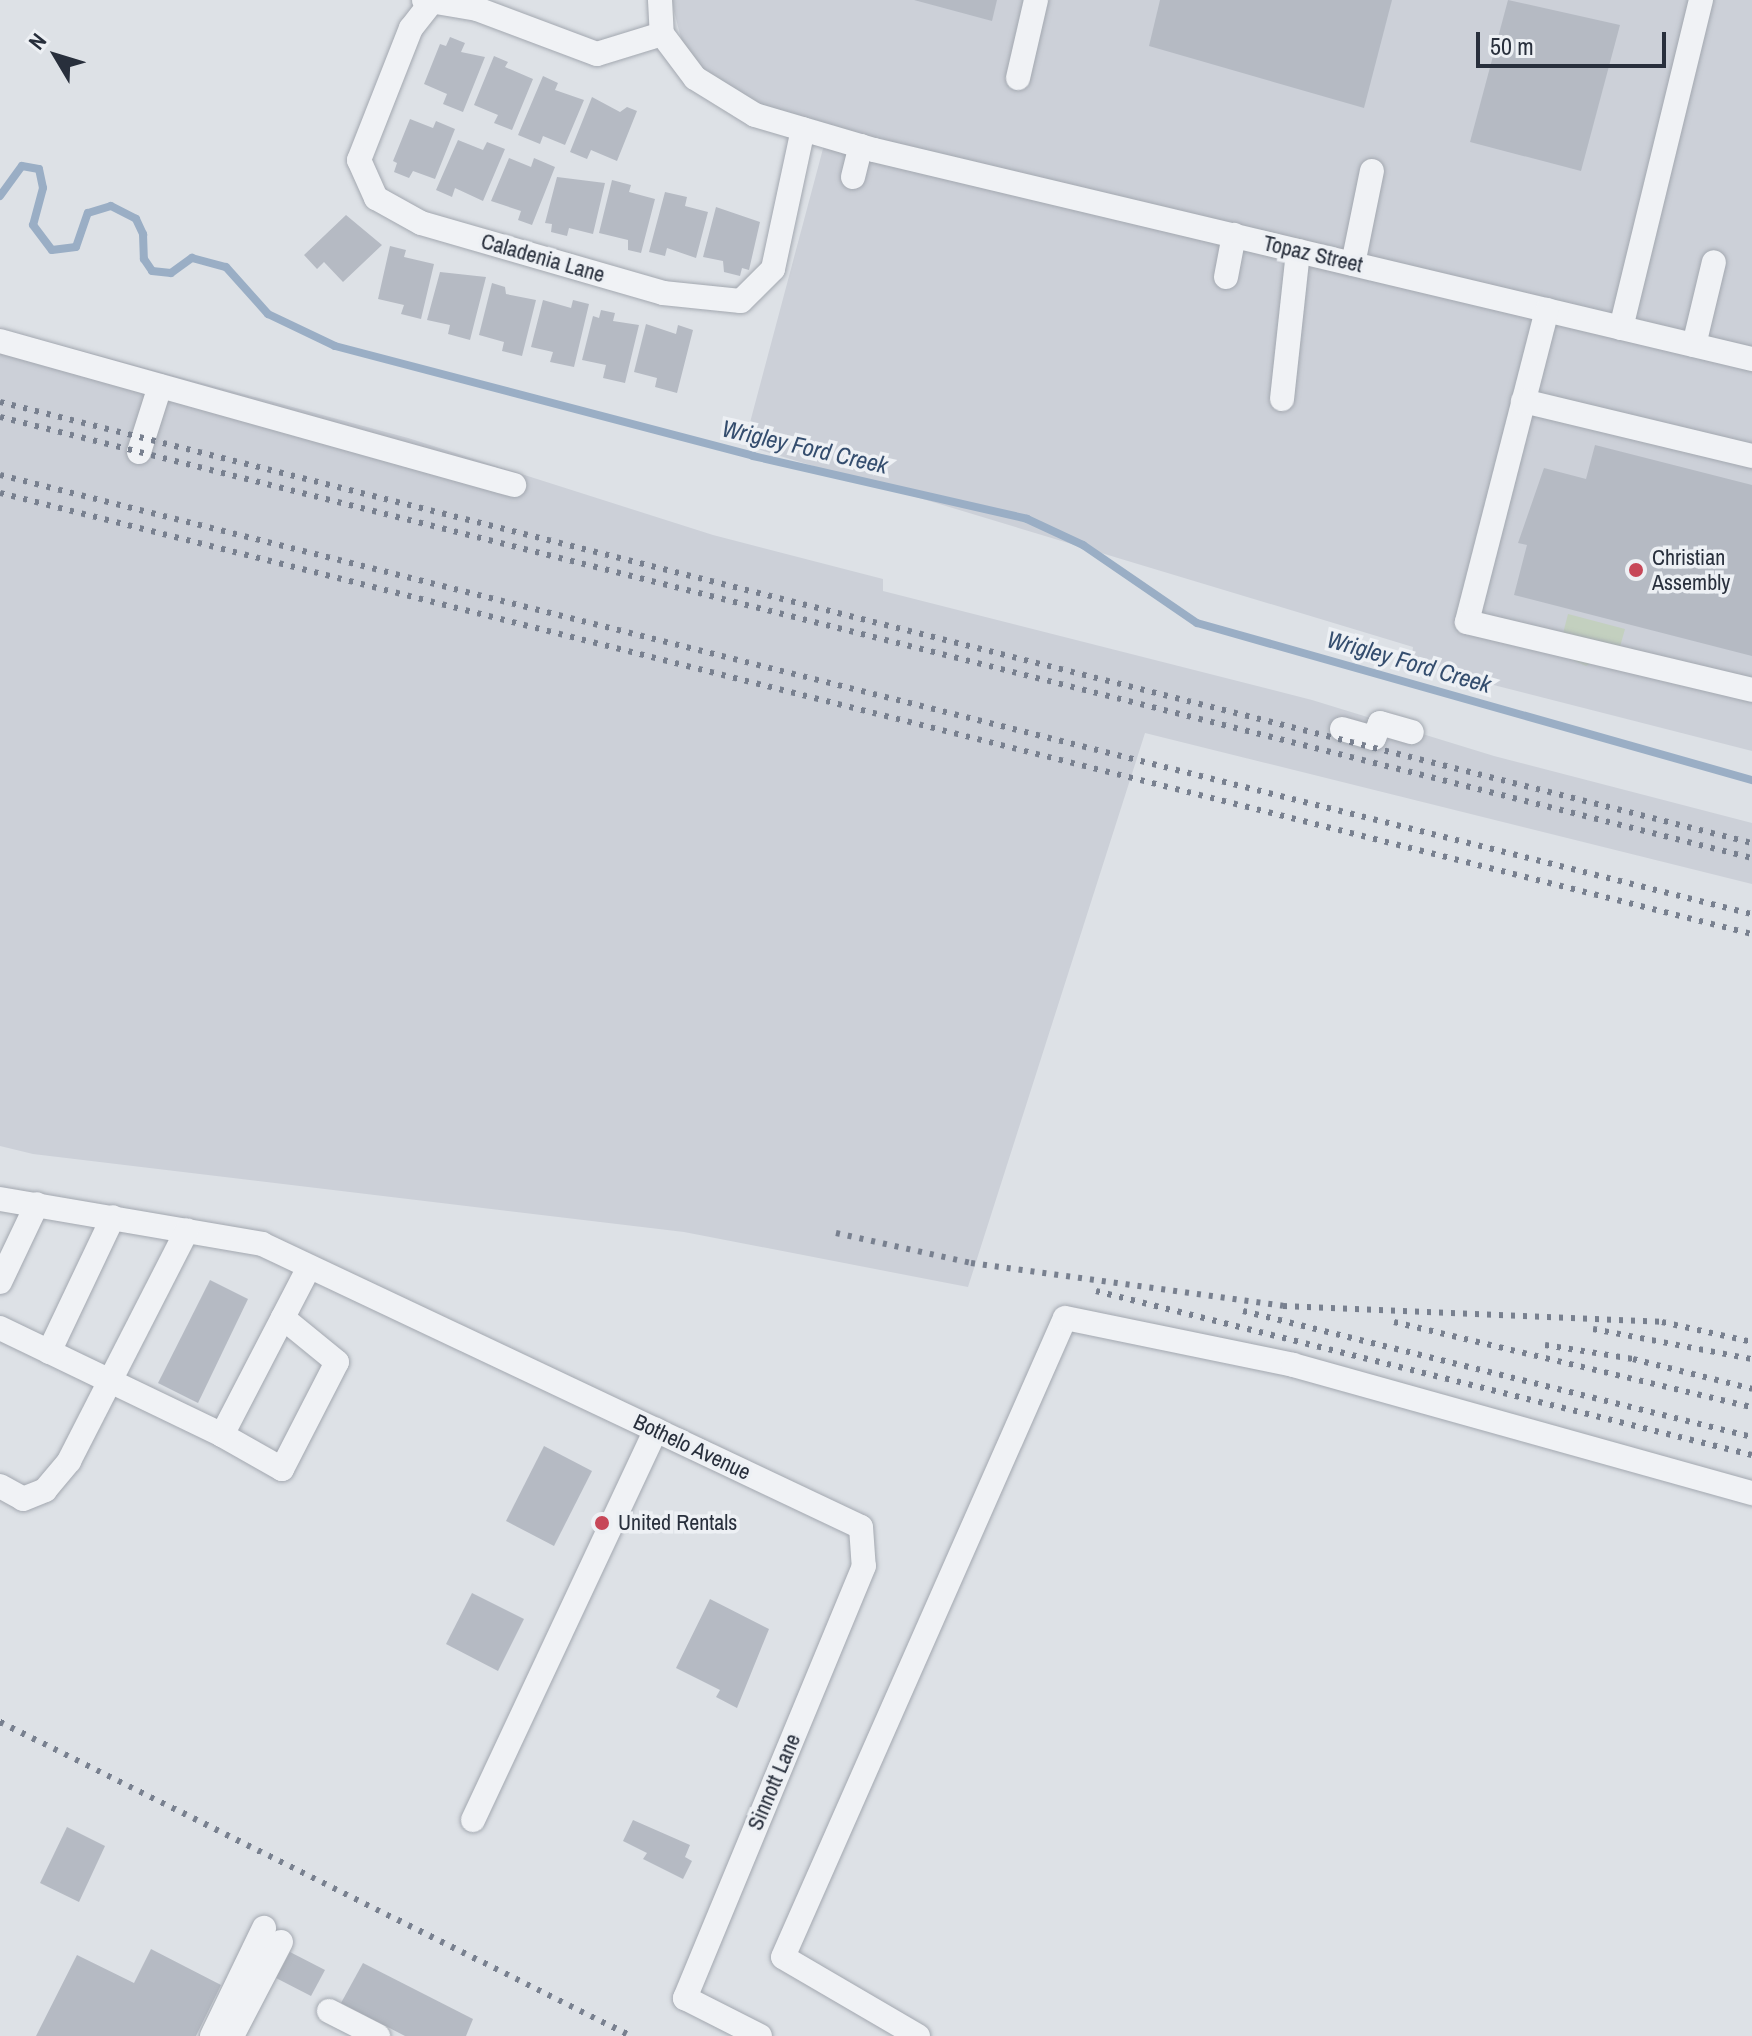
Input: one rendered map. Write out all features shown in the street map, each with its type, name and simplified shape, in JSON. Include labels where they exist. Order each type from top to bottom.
[{"type":"street","points":[[427,2],[477,9],[597,54],[662,34],[660,0]]},
{"type":"street","points":[[1018,78],[1036,0]]},
{"type":"street","points":[[1621,328],[1701,0]]},
{"type":"street","name":"Caladenia Lane","points":[[427,2],[411,28],[359,160],[376,198],[421,223],[663,293],[741,301],[773,269],[803,129]]},
{"type":"street","name":"Topaz Street","points":[[662,34],[695,78],[755,115],[867,148],[1752,359]]},
{"type":"street","points":[[853,177],[867,148]]},
{"type":"street","points":[[1353,264],[1372,171]]},
{"type":"street","points":[[1226,277],[1234,235]]},
{"type":"street","points":[[1282,399],[1298,251]]},
{"type":"street","points":[[1694,345],[1714,262]]},
{"type":"street","points":[[1547,310],[1467,622],[1752,690]]},
{"type":"street","points":[[0,341],[514,485]]},
{"type":"street","points":[[139,452],[160,386]]},
{"type":"street","points":[[1523,401],[1752,456]]},
{"type":"street","points":[[1342,729],[1374,738],[1380,723],[1412,732]]},
{"type":"street","name":"Bothelo Avenue","points":[[0,1199],[262,1244],[861,1527],[864,1566]]},
{"type":"street","points":[[0,1282],[37,1204]]},
{"type":"street","points":[[49,1352],[113,1217]]},
{"type":"street","points":[[0,1486],[23,1499],[45,1490],[112,1383],[187,1230]]},
{"type":"street","points":[[222,1435],[309,1267]]},
{"type":"street","points":[[0,1328],[222,1435],[282,1469],[337,1362],[283,1318]]},
{"type":"street","points":[[918,2036],[783,1957],[1065,1318],[1293,1365],[1752,1493]]},
{"type":"street","points":[[473,1820],[656,1430]]},
{"type":"street","name":"Sinnott Lane","points":[[760,2036],[685,1998],[864,1566]]},
{"type":"street","points":[[212,2036],[272,1935],[232,2036]]},
{"type":"street","points":[[329,2011],[378,2036]]},
{"type":"shaded area","points":[[671,0],[1752,0],[1752,751],[1411,664],[1413,647],[744,445],[828,130],[694,87]]},
{"type":"shaded area","points":[[0,329],[408,438],[713,535],[883,579],[883,591],[1312,700],[1494,756],[1752,823],[1752,884],[1145,733],[968,1287],[684,1232],[33,1154],[0,1146]]},
{"type":"green space","points":[[1568,614],[1625,629],[1614,668],[1593,662],[1586,666],[1558,653]]},
{"type":"building","points":[[914,0],[997,0],[992,21]]},
{"type":"building","points":[[1160,0],[1392,0],[1364,108],[1149,46]]},
{"type":"building","points":[[1508,0],[1620,25],[1581,171],[1470,142]]},
{"type":"building","points":[[450,37],[465,43],[461,52],[485,57],[463,112],[443,104],[447,94],[424,84],[440,44],[446,46]]},
{"type":"building","points":[[494,56],[508,62],[505,67],[533,79],[512,130],[494,123],[498,115],[474,105]]},
{"type":"building","points":[[543,76],[558,83],[555,90],[584,100],[565,145],[543,136],[540,144],[518,135]]},
{"type":"building","points":[[592,97],[620,112],[627,107],[637,111],[617,161],[591,150],[587,159],[570,152]]},
{"type":"building","points":[[410,119],[433,128],[436,121],[455,129],[435,179],[413,171],[409,178],[394,172],[397,163],[393,161]]},
{"type":"building","points":[[458,140],[483,150],[487,142],[505,149],[483,201],[455,188],[452,197],[436,190]]},
{"type":"building","points":[[509,158],[531,167],[534,158],[555,167],[532,225],[518,220],[521,211],[491,201]]},
{"type":"building","points":[[557,177],[605,183],[593,234],[569,228],[567,236],[551,232],[552,224],[545,223]]},
{"type":"building","points":[[612,180],[631,185],[629,192],[655,199],[641,253],[628,250],[628,240],[599,233]]},
{"type":"building","points":[[665,192],[687,197],[685,206],[708,212],[696,258],[667,248],[665,256],[649,252]]},
{"type":"building","points":[[716,207],[760,222],[749,270],[742,268],[740,276],[724,272],[723,261],[703,257]]},
{"type":"building","points":[[346,215],[382,245],[343,282],[324,262],[317,269],[304,255]]},
{"type":"building","points":[[390,246],[406,250],[404,257],[434,264],[421,319],[401,314],[404,305],[378,299]]},
{"type":"building","points":[[440,272],[486,277],[470,340],[448,334],[450,325],[427,320]]},
{"type":"building","points":[[492,283],[505,287],[506,294],[536,300],[522,356],[502,351],[504,342],[479,335]]},
{"type":"building","points":[[543,300],[571,308],[573,300],[589,304],[574,367],[550,362],[553,352],[531,347]]},
{"type":"building","points":[[601,310],[615,313],[613,321],[639,325],[625,383],[603,378],[606,365],[582,360],[593,316],[599,318]]},
{"type":"building","points":[[646,324],[676,334],[678,325],[693,330],[677,393],[655,387],[657,378],[634,372]]},
{"type":"building","name":"Christian Assembly","points":[[1595,445],[1752,485],[1752,656],[1514,595],[1527,545],[1518,543],[1544,468],[1586,479]]},
{"type":"building","points":[[210,1280],[248,1299],[198,1403],[158,1383]]},
{"type":"building","points":[[544,1446],[592,1471],[554,1546],[506,1521]]},
{"type":"building","points":[[472,1593],[524,1619],[498,1671],[446,1644]]},
{"type":"building","points":[[710,1599],[769,1629],[737,1708],[716,1697],[720,1690],[676,1668]]},
{"type":"building","points":[[633,1820],[690,1845],[685,1857],[692,1861],[683,1879],[643,1859],[647,1853],[623,1841]]},
{"type":"building","points":[[67,1827],[105,1846],[79,1902],[40,1883]]},
{"type":"building","points":[[151,1949],[221,1985],[196,2036],[36,2036],[77,1955],[134,1983]]},
{"type":"building","points":[[290,1952],[325,1970],[311,1996],[276,1978]]},
{"type":"building","points":[[363,1963],[473,2019],[466,2036],[405,2036],[341,2003]]},
{"type":"waterway","name":"Wrigley Ford Creek","points":[[0,196],[22,166],[39,169],[43,188],[33,225],[52,250],[76,247],[88,213],[111,206],[136,219],[143,234],[144,259],[152,271],[171,273],[192,258],[226,267],[268,314],[335,346],[753,456],[1027,519],[1083,545],[1197,623],[1752,780]]},
{"type":"railway","points":[[0,402],[1752,843]]},
{"type":"railway","points":[[0,417],[1752,858]]},
{"type":"railway","points":[[0,475],[1752,914]]},
{"type":"railway","points":[[0,493],[1752,934]]},
{"type":"railway","points":[[836,1233],[971,1263],[1283,1306],[1662,1322],[1752,1342]]},
{"type":"railway","points":[[1096,1291],[1752,1455]]},
{"type":"railway","points":[[1243,1311],[1752,1437]]},
{"type":"railway","points":[[1394,1322],[1752,1407]]},
{"type":"railway","points":[[1593,1329],[1752,1359]]},
{"type":"railway","points":[[1545,1345],[1633,1359],[1752,1389]]},
{"type":"railway","points":[[0,1722],[631,2036]]},
{"type":"place","name":"Christian Assembly","points":[[1636,570]]},
{"type":"place","name":"United Rentals","points":[[602,1523]]}]
